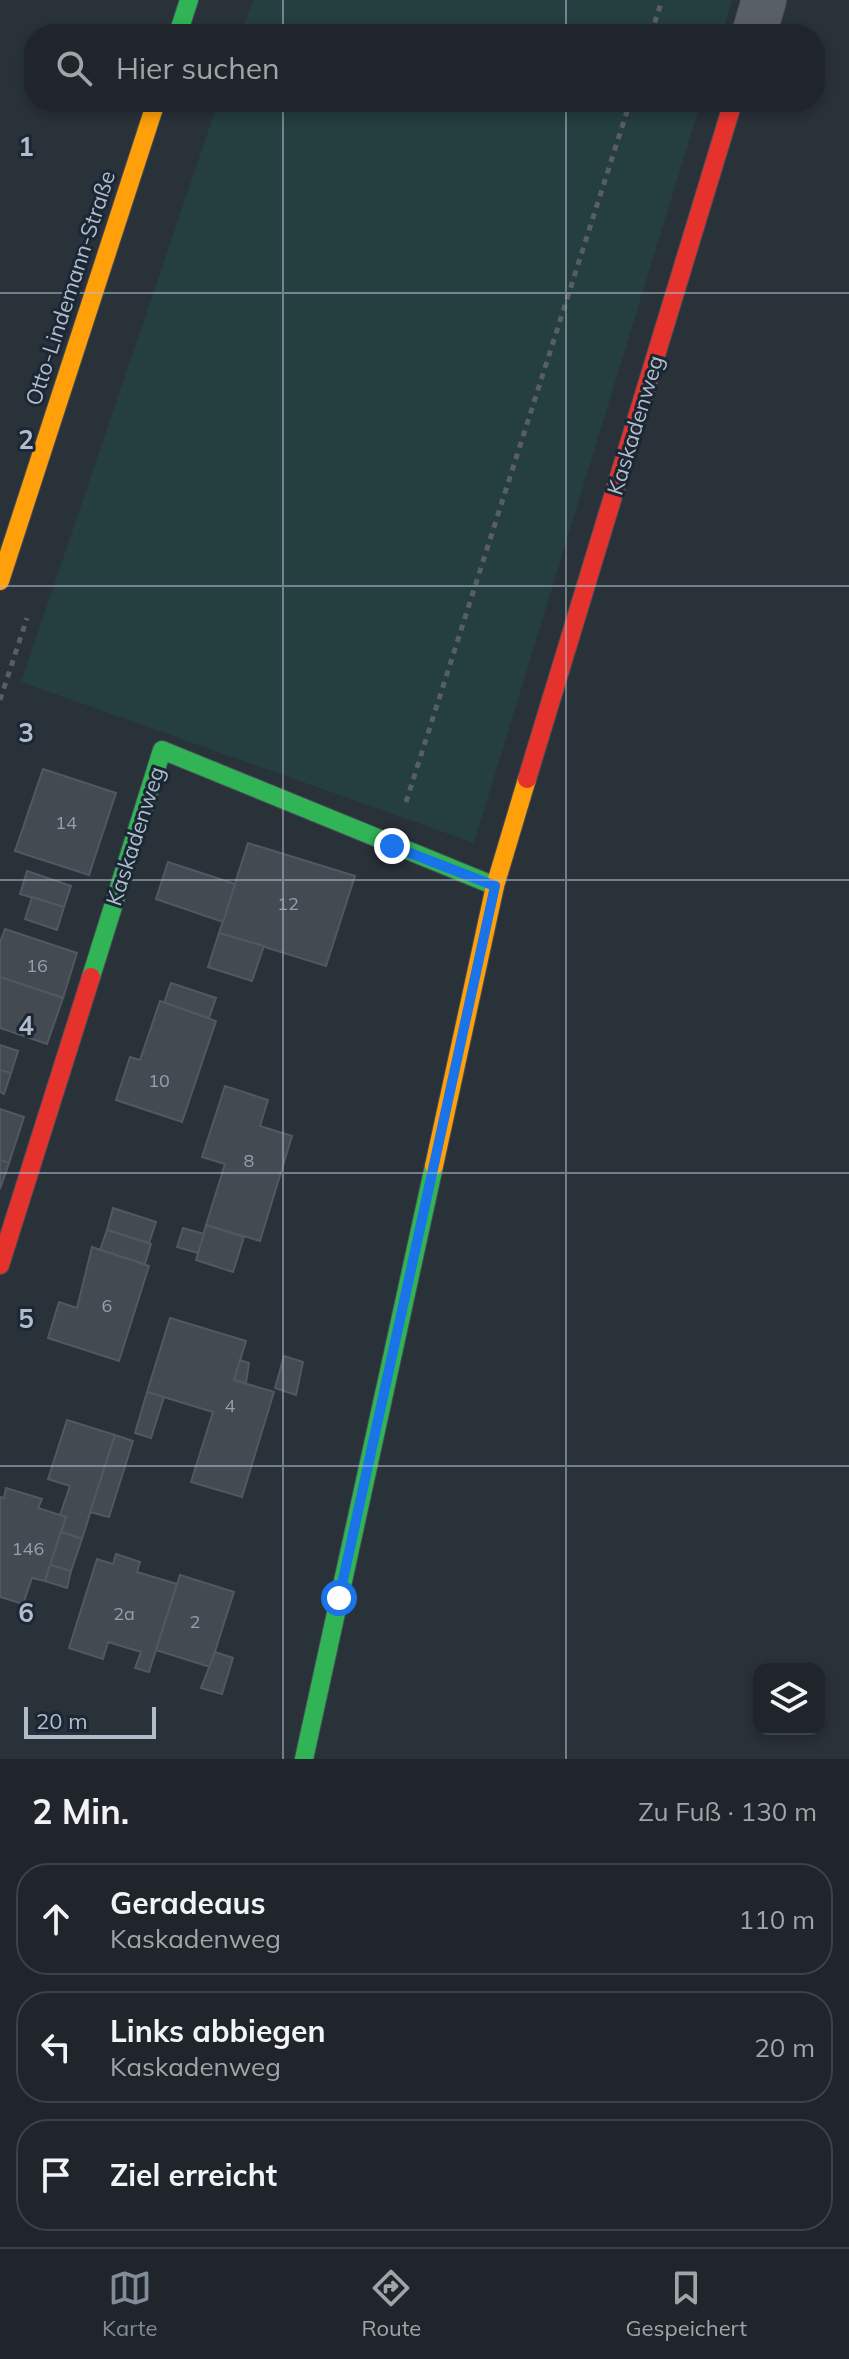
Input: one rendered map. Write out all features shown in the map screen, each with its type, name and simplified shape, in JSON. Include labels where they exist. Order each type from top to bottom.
[{"type":"street","points":[[181,24],[189,0]]},
{"type":"street","points":[[757,24],[764,0]]},
{"type":"street","name":"Otto-Lindemann-Straße","points":[[0,581],[153,112]]},
{"type":"street","name":"Kaskadenweg","points":[[304,1759],[495,886],[730,112]]},
{"type":"street","name":"Kaskadenweg","points":[[0,1265],[162,750],[495,886]]},
{"type":"path","points":[[654,24],[662,0]]},
{"type":"path","points":[[392,846],[627,112]]},
{"type":"path","points":[[0,670],[9,671]]},
{"type":"green space","points":[[253,0],[732,0],[725,24],[245,24]]},
{"type":"green space","points":[[215,112],[698,112],[474,843],[21,682]]},
{"type":"building","points":[[43,769],[116,793],[89,875],[15,851]]},
{"type":"building","points":[[248,843],[355,876],[326,966],[219,933]]},
{"type":"building","points":[[168,862],[235,884],[223,922],[156,899]]},
{"type":"building","points":[[27,871],[71,886],[64,907],[20,894]]},
{"type":"building","points":[[32,897],[64,907],[57,930],[25,919]]},
{"type":"building","points":[[5,929],[77,953],[63,998],[0,977],[0,942]]},
{"type":"building","points":[[219,933],[264,946],[252,981],[208,967]]},
{"type":"building","points":[[0,977],[63,998],[47,1044],[0,1028]]},
{"type":"building","points":[[171,983],[216,998],[209,1018],[164,1003]]},
{"type":"building","points":[[160,1001],[216,1021],[182,1122],[116,1100],[130,1057],[140,1060]]},
{"type":"building","points":[[0,1045],[18,1051],[11,1073],[0,1070]]},
{"type":"building","points":[[0,1070],[11,1073],[4,1094],[0,1092]]},
{"type":"building","points":[[225,1086],[268,1100],[260,1126],[292,1136],[260,1241],[206,1225],[225,1164],[202,1157]]},
{"type":"building","points":[[0,1109],[24,1117],[9,1163],[0,1160]]},
{"type":"building","points":[[0,1160],[9,1163],[0,1189]]},
{"type":"building","points":[[113,1208],[156,1222],[149,1243],[107,1230]]},
{"type":"building","points":[[206,1225],[244,1237],[233,1272],[196,1260]]},
{"type":"building","points":[[183,1228],[204,1234],[198,1253],[177,1247]]},
{"type":"building","points":[[107,1230],[151,1244],[145,1264],[100,1250]]},
{"type":"building","points":[[92,1247],[149,1266],[119,1361],[48,1338],[59,1302],[77,1308]]},
{"type":"building","points":[[170,1318],[246,1341],[234,1380],[274,1392],[242,1497],[191,1482],[213,1412],[147,1392]]},
{"type":"building","points":[[284,1356],[303,1362],[296,1395],[275,1388]]},
{"type":"building","points":[[240,1360],[249,1363],[246,1383],[234,1380]]},
{"type":"building","points":[[147,1392],[164,1397],[151,1438],[135,1433]]},
{"type":"building","points":[[67,1420],[115,1435],[82,1539],[61,1532],[66,1517],[60,1515],[70,1486],[48,1479]]},
{"type":"building","points":[[115,1435],[133,1441],[109,1517],[90,1512]]},
{"type":"building","points":[[6,1488],[42,1499],[38,1508],[66,1517],[45,1581],[32,1578],[23,1604],[0,1597],[0,1497],[4,1498]]},
{"type":"building","points":[[61,1532],[82,1539],[71,1571],[50,1565]]},
{"type":"building","points":[[116,1554],[140,1562],[137,1572],[177,1584],[149,1672],[135,1668],[141,1652],[108,1642],[103,1659],[69,1648],[97,1559],[113,1564]]},
{"type":"building","points":[[50,1565],[71,1571],[67,1588],[45,1581]]},
{"type":"building","points":[[180,1575],[234,1592],[210,1667],[156,1650]]},
{"type":"building","points":[[215,1652],[233,1658],[222,1694],[201,1688]]},
{"type":"traffic: fast","points":[[181,24],[189,0]]},
{"type":"traffic: fast","points":[[91,977],[162,750],[495,886]]},
{"type":"traffic: fast","points":[[304,1759],[434,1166]]},
{"type":"traffic: slow","points":[[0,581],[153,112]]},
{"type":"traffic: slow","points":[[434,1166],[495,886],[527,779]]},
{"type":"traffic: jam","points":[[527,779],[730,112]]},
{"type":"traffic: jam","points":[[0,1265],[91,977]]},
{"type":"route","points":[[339,1598],[495,886],[392,846]]}]
